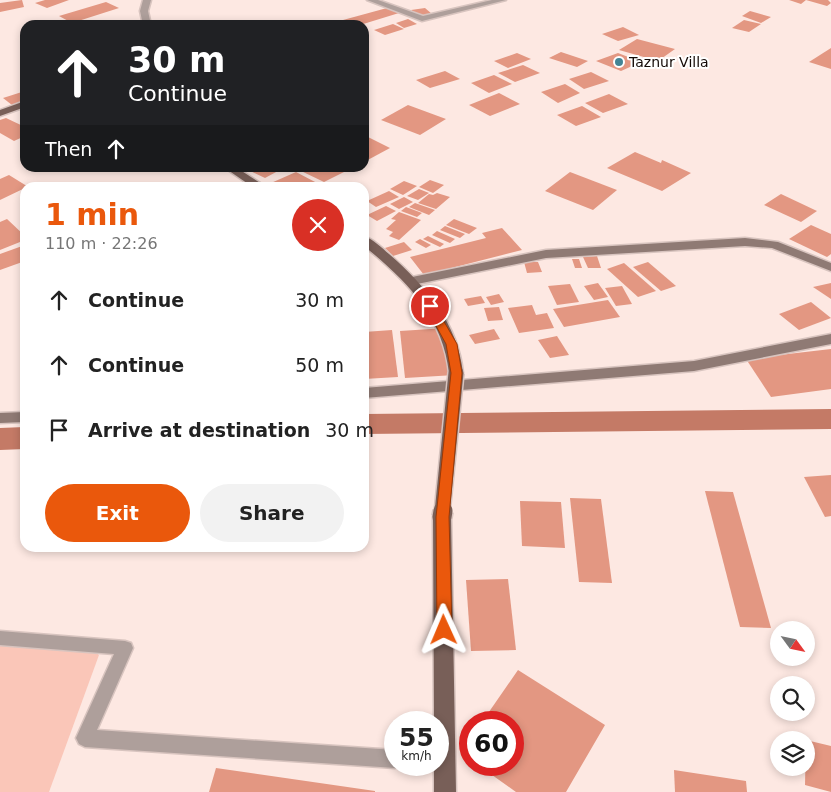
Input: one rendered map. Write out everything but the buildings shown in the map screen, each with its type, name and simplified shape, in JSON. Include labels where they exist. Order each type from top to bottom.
[{"type":"main road","points":[[0,113],[20,106]]},
{"type":"main road","points":[[237,172],[253,182]]},
{"type":"main road","points":[[369,244],[412,280],[438,319],[451,344],[456,373],[442,517],[442,711]]},
{"type":"main road","points":[[444,776],[446,792]]},
{"type":"street","points":[[146,20],[144,11],[147,0]]},
{"type":"street","points":[[371,0],[422,19],[502,0]]},
{"type":"street","points":[[412,280],[546,254],[745,242],[774,245],[831,267]]},
{"type":"street","points":[[369,393],[694,366],[831,338]]},
{"type":"street","points":[[0,418],[20,417]]},
{"type":"lane","points":[[0,638],[125,648],[85,738],[384,757]]},
{"type":"shaded area","points":[[0,643],[95,652],[99,655],[49,792],[0,792]]},
{"type":"waterway","points":[[369,424],[831,419]]},
{"type":"waterway","points":[[0,439],[20,438]]},
{"type":"place","name":"Taznur Villa","points":[[619,62]]},
{"type":"route","points":[[430,306],[451,344],[456,373],[442,517],[444,630]]}]
